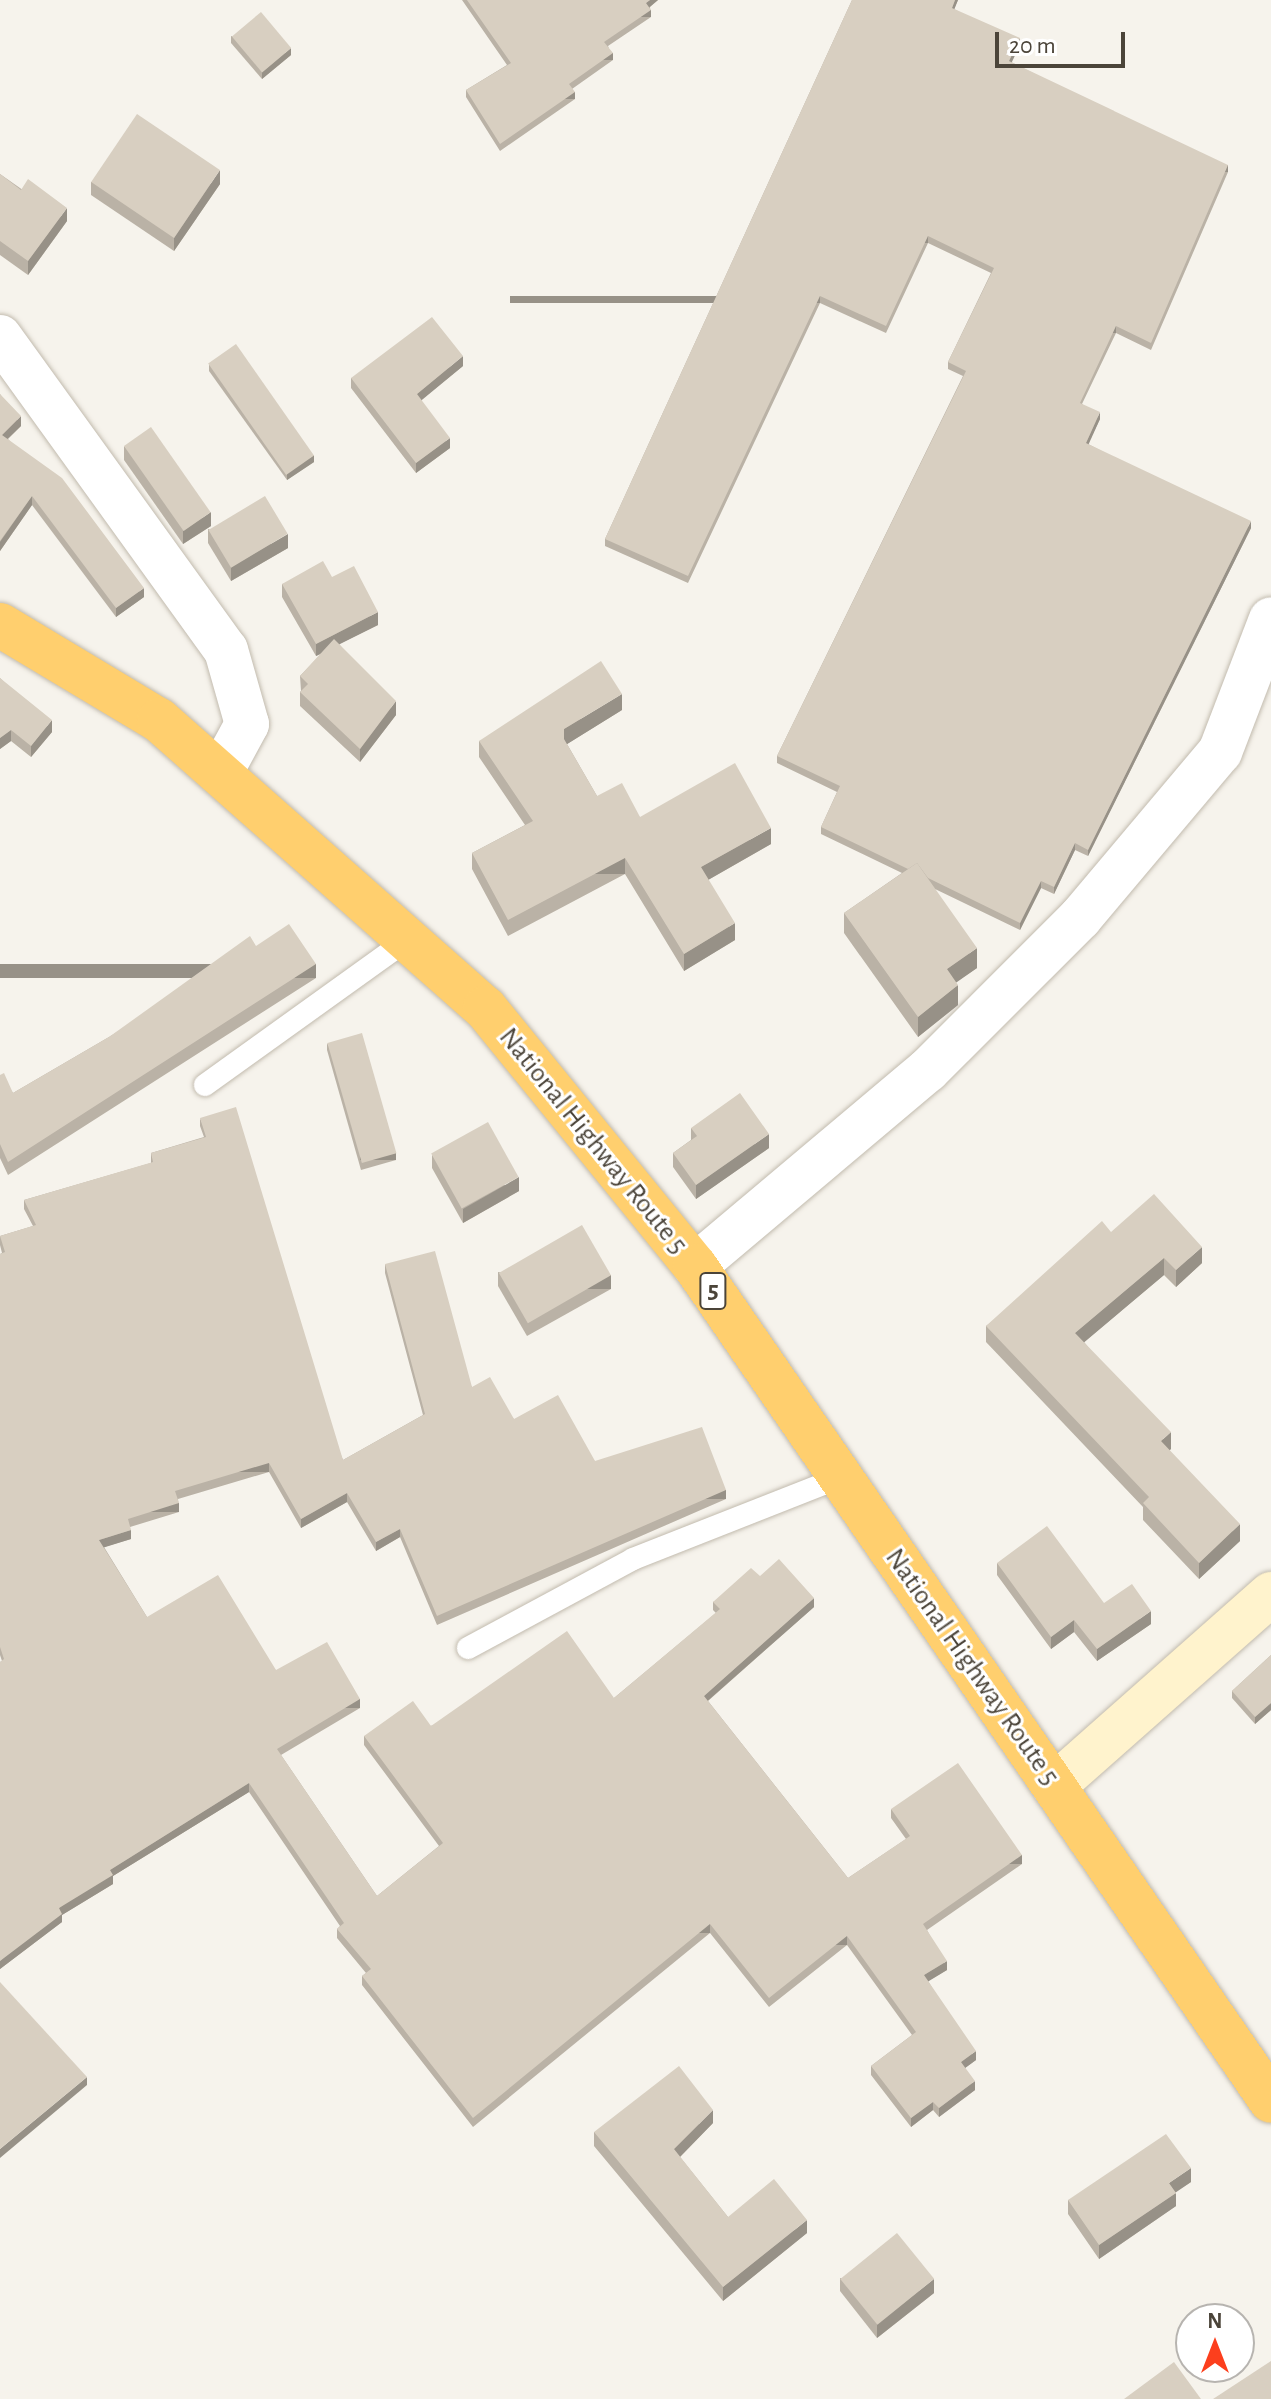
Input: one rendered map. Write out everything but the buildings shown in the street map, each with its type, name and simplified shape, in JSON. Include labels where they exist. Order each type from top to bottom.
[{"type":"highway","name":"National Highway Route 5","points":[[0,625],[159,720],[222,770],[485,1008],[695,1266],[1267,2088]]},
{"type":"street","points":[[0,337],[226,650],[247,724],[222,770]]},
{"type":"street","points":[[695,1266],[928,1070],[1080,918],[1220,752],[1271,619]]},
{"type":"street","points":[[1054,1786],[1271,1594]]},
{"type":"lane","points":[[205,1085],[408,939]]},
{"type":"lane","points":[[468,1648],[633,1559],[841,1477]]}]
